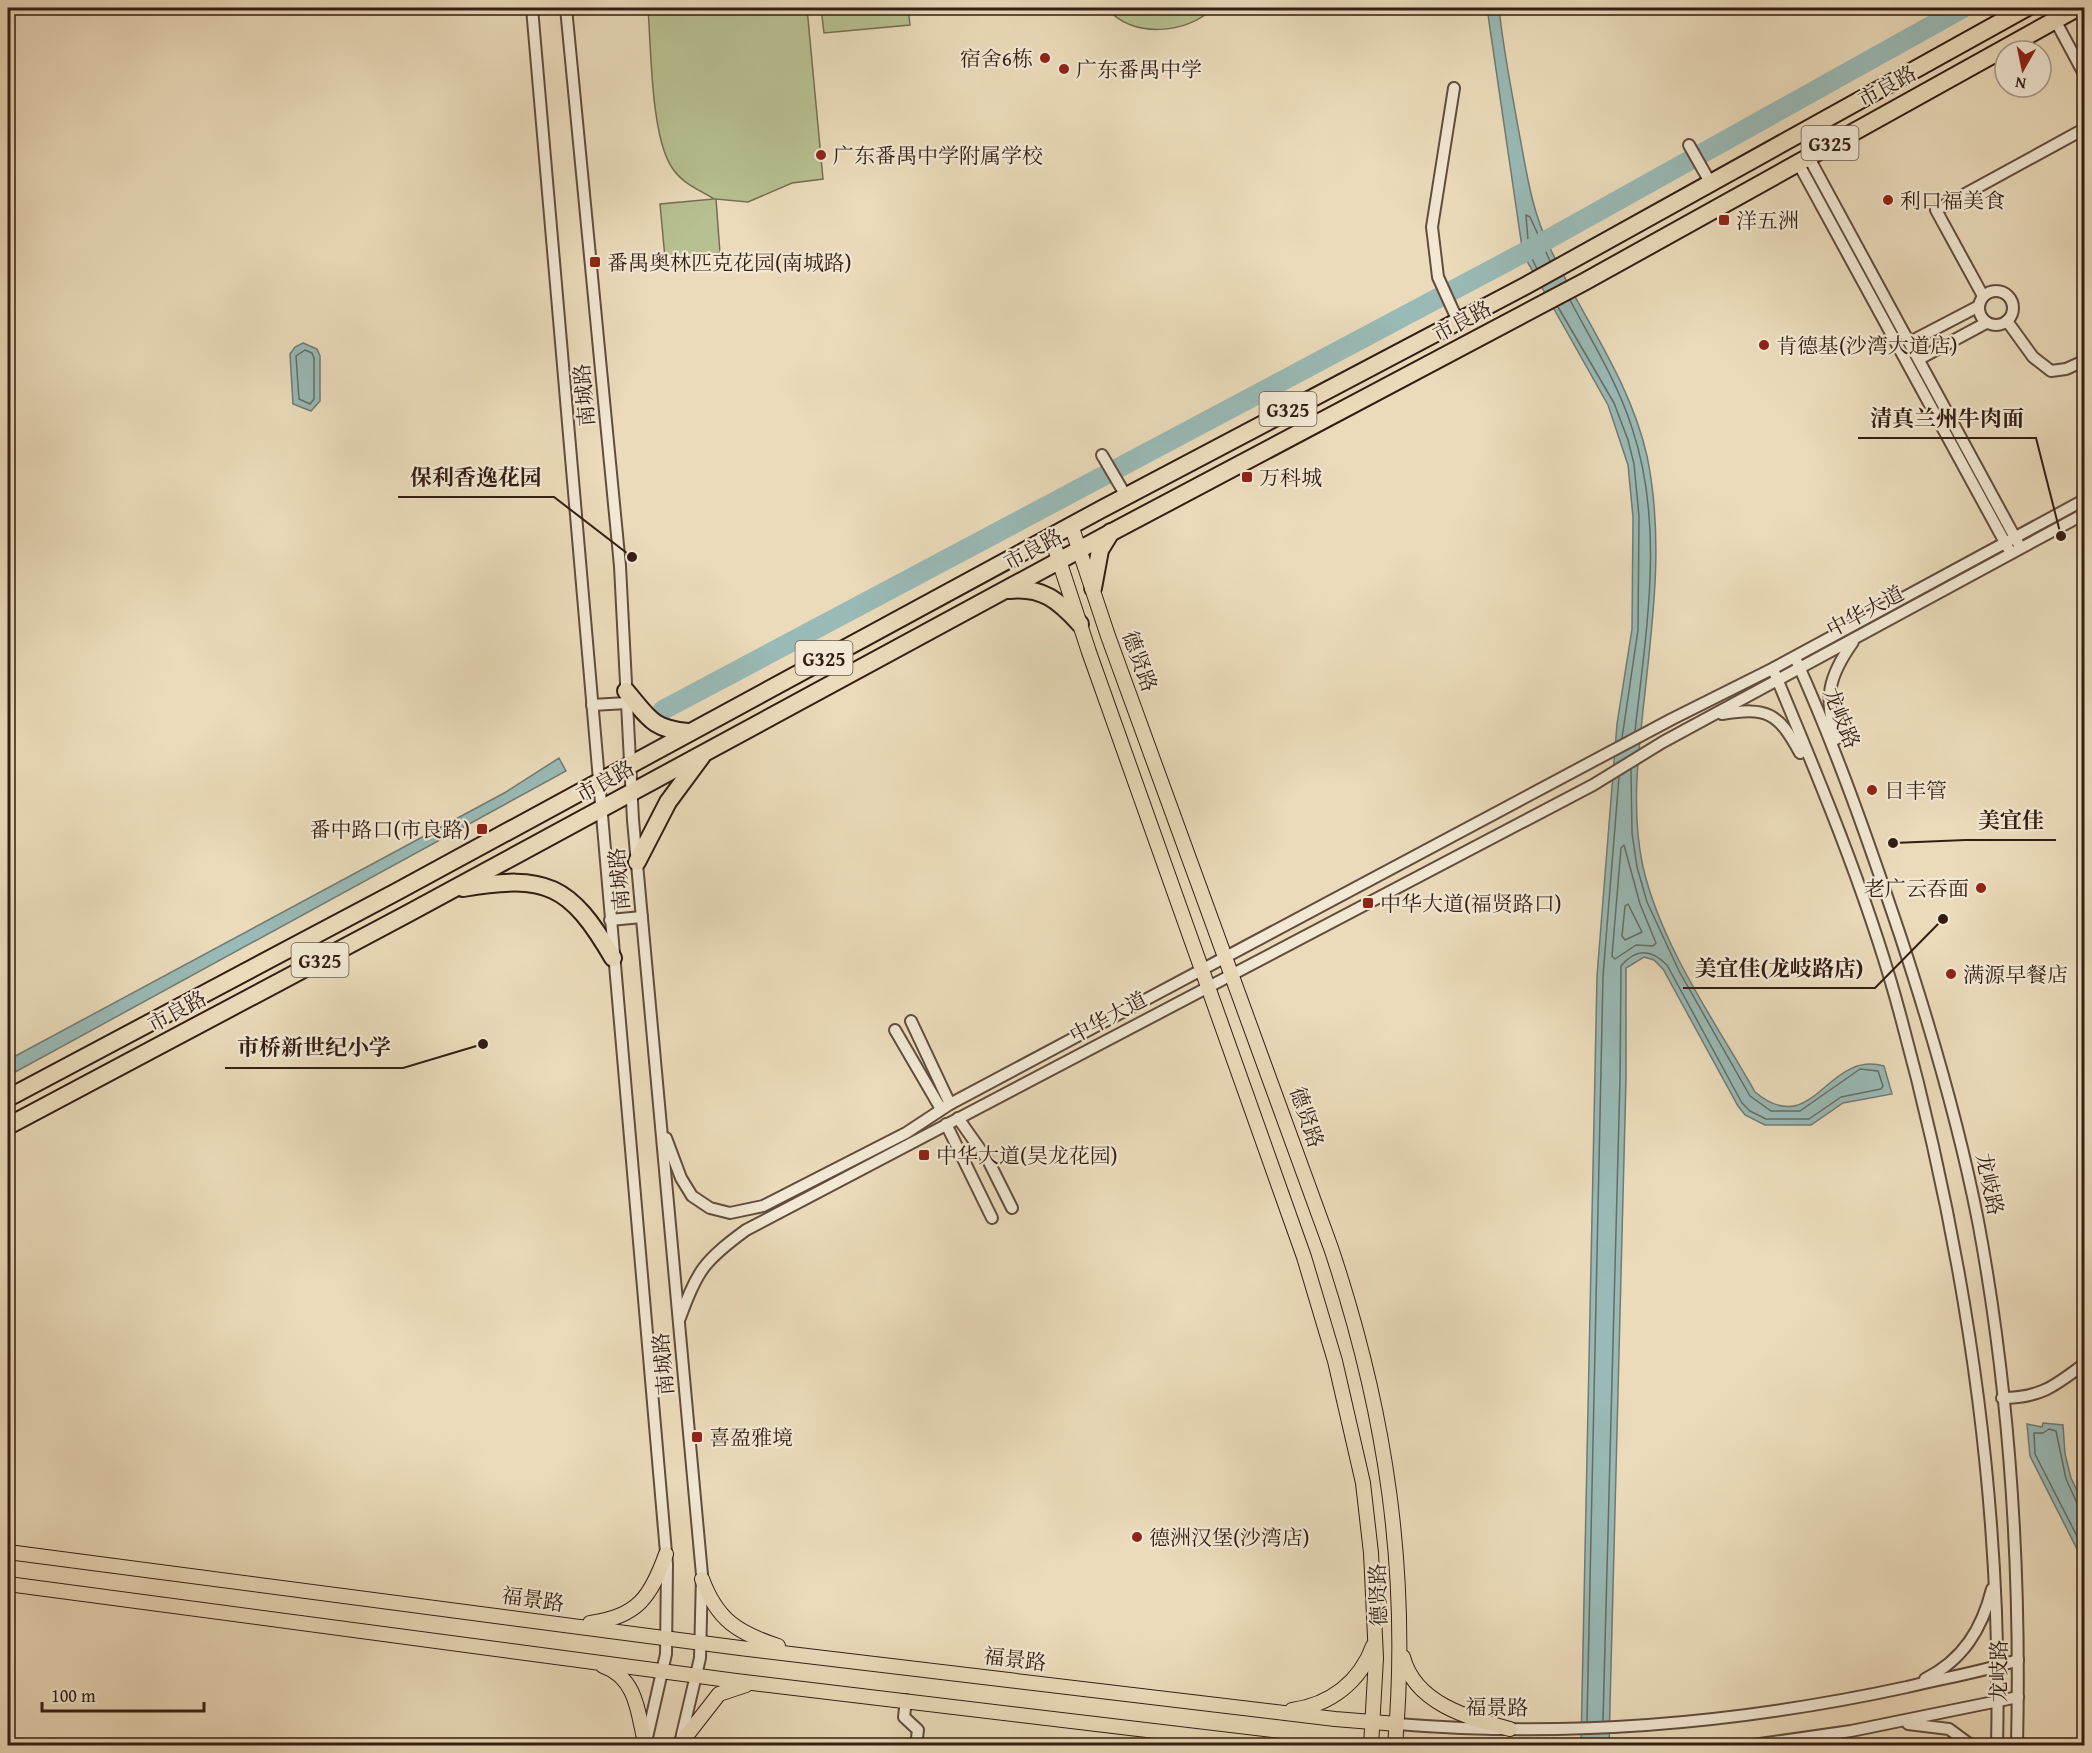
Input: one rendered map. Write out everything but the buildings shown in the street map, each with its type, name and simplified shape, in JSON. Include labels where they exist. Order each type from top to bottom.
[{"type":"highway","name":"市良路","points":[[8,1098],[1051,536],[1123,491],[1456,314],[1527,285],[1707,178],[2026,8]]},
{"type":"highway","name":"市良路","points":[[8,1126],[451,891],[1059,560],[1584,282],[1803,158],[2077,8]]},
{"type":"highway","points":[[1093,588],[1100,550],[1112,532]]},
{"type":"highway","points":[[1002,591],[1024,588],[1051,596],[1080,624]]},
{"type":"highway","points":[[627,697],[650,720],[665,730],[688,732]]},
{"type":"highway","points":[[637,862],[668,802],[705,752]]},
{"type":"highway","points":[[451,891],[505,881],[541,885],[585,914],[613,958]]},
{"type":"main road","name":"德贤路","points":[[1071,525],[1081,549],[1108,636],[1331,1248],[1363,1354],[1394,1515],[1401,1646],[1395,1746]]},
{"type":"main road","name":"德贤路","points":[[1051,536],[1304,1257],[1335,1361],[1363,1483],[1371,1553],[1376,1638],[1371,1746]]},
{"type":"main road","name":"福景路","points":[[8,1552],[702,1643],[1397,1724]]},
{"type":"main road","points":[[567,1625],[611,1620],[633,1610],[655,1584],[666,1554]]},
{"type":"main road","points":[[702,1579],[709,1598],[717,1610],[740,1631],[809,1656]]},
{"type":"main road","points":[[8,1584],[757,1683],[1276,1745]]},
{"type":"main road","points":[[1279,1712],[1320,1704],[1355,1679],[1366,1665],[1376,1638]]},
{"type":"main road","points":[[1401,1646],[1406,1666],[1424,1691],[1436,1702],[1460,1714],[1510,1729]]},
{"type":"main road","points":[[578,1660],[607,1667],[632,1688],[645,1744]]},
{"type":"main road","points":[[680,1745],[719,1694],[757,1683]]},
{"type":"street","name":"南城路","points":[[532,8],[666,1554],[667,1638],[663,1671],[645,1744]]},
{"type":"street","name":"南城路","points":[[566,8],[620,566],[637,862],[702,1579],[702,1643],[697,1675],[680,1745]]},
{"type":"street","points":[[2055,20],[2085,74]]},
{"type":"street","points":[[1454,88],[1432,227],[1438,277],[1456,314]]},
{"type":"street","points":[[1910,342],[1981,301],[2000,291],[2010,298],[2013,309],[2007,321],[1996,326],[1986,323],[1980,315],[1981,301],[1936,210],[2085,129]]},
{"type":"street","points":[[1689,146],[1707,178]]},
{"type":"street","points":[[1803,158],[1910,342],[2021,548]]},
{"type":"street","points":[[1803,158],[2011,554]]},
{"type":"street","points":[[2007,321],[2033,357],[2051,371],[2066,369],[2085,361]]},
{"type":"street","points":[[1919,359],[1986,323]]},
{"type":"street","points":[[1102,455],[1123,491]]},
{"type":"street","name":"中华大道","points":[[661,1127],[681,1178],[692,1196],[710,1208],[730,1213],[762,1206],[906,1133],[945,1107],[1668,721],[1773,669],[2085,500]]},
{"type":"street","name":"中华大道","points":[[679,1323],[698,1272],[724,1246],[769,1217],[1593,785],[1663,742],[2085,514]]},
{"type":"street","points":[[1852,797],[1828,707],[1835,669],[1856,638]]},
{"type":"street","name":"龙岐路","points":[[1795,657],[1852,797],[1915,982],[1960,1137],[1985,1265],[2002,1398],[2014,1547],[2018,1660],[2017,1746]]},
{"type":"street","name":"龙岐路","points":[[1773,669],[1846,852],[1894,994],[1943,1185],[1965,1312],[1989,1505],[1995,1577],[1996,1746]]},
{"type":"street","points":[[592,705],[627,697]]},
{"type":"street","points":[[1712,716],[1753,711],[1776,718],[1786,727],[1826,801]]},
{"type":"street","points":[[610,921],[642,917]]},
{"type":"street","points":[[1158,993],[1166,1009]]},
{"type":"street","points":[[911,1021],[945,1107]]},
{"type":"street","points":[[895,1030],[945,1107]]},
{"type":"street","points":[[958,1118],[989,1162],[1012,1208]]},
{"type":"street","points":[[946,1124],[992,1218]]},
{"type":"street","points":[[762,1206],[769,1217]]},
{"type":"street","points":[[2002,1398],[2029,1398],[2042,1394],[2085,1364]]},
{"type":"street","points":[[1910,1686],[1950,1664],[1973,1638],[1986,1612],[1995,1577]]},
{"type":"street","name":"福景路","points":[[1397,1724],[1510,1729],[1614,1726],[1785,1710],[1910,1686],[1997,1667],[2018,1660]]},
{"type":"street","points":[[1746,1746],[1878,1725],[2018,1697]]},
{"type":"street","points":[[906,1701],[904,1717],[918,1730],[916,1746]]},
{"type":"street","points":[[1878,1725],[1936,1726],[1956,1732],[1972,1746]]},
{"type":"green space","points":[[648,8],[807,8],[823,179],[792,183],[748,202],[716,199],[720,253],[665,258],[660,204],[714,199],[680,177],[664,152],[653,90]]},
{"type":"green space","points":[[821,8],[908,8],[910,25],[824,33]]},
{"type":"green space","points":[[1107,8],[1213,8],[1202,17],[1189,23],[1175,28],[1160,29],[1130,25],[1117,18]]},
{"type":"water","points":[[1487,8],[1499,8],[1530,189],[1543,234],[1617,375],[1639,428],[1647,456],[1655,517],[1656,548],[1651,640],[1638,763],[1636,805],[1639,846],[1652,897],[1676,955],[1755,1092],[1775,1104],[1792,1106],[1806,1101],[1848,1070],[1864,1065],[1884,1066],[1892,1094],[1843,1103],[1811,1125],[1765,1125],[1745,1115],[1738,1106],[1663,969],[1654,960],[1644,957],[1626,968],[1626,1079],[1609,1745],[1581,1745],[1597,976],[1617,724],[1632,629],[1633,517],[1628,465],[1608,405],[1523,254]]},
{"type":"water","points":[[303,343],[317,349],[320,356],[320,401],[311,411],[293,404],[290,354],[295,347]]},
{"type":"water","points":[[559,758],[566,771],[8,1076],[8,1060],[506,792]]},
{"type":"water","points":[[2043,1423],[2063,1425],[2065,1454],[2071,1478],[2084,1505],[2084,1563],[2030,1456],[2027,1424],[2042,1427]]},
{"type":"waterway","points":[[663,710],[1536,246],[1963,8]]},
{"type":"place","name":"宿舍6栋","points":[[1045,58]]},
{"type":"place","name":"广东番禺中学","points":[[1064,69]]},
{"type":"place","name":"广东番禺中学附属学校","points":[[821,155]]},
{"type":"place","name":"利口福美食","points":[[1888,200]]},
{"type":"place","name":"洋五洲","points":[[1724,220]]},
{"type":"place","name":"番禺奥林匹克花园(南城路)","points":[[595,262]]},
{"type":"place","name":"肯德基(沙湾大道店)","points":[[1764,345]]},
{"type":"place","name":"万科城","points":[[1247,477]]},
{"type":"place","name":"清真兰州牛肉面","points":[[2061,536]]},
{"type":"place","name":"保利香逸花园","points":[[632,557]]},
{"type":"place","name":"日丰管","points":[[1872,790]]},
{"type":"place","name":"番中路口(市良路)","points":[[482,829]]},
{"type":"place","name":"美宜佳","points":[[1893,843]]},
{"type":"place","name":"老广云吞面","points":[[1981,888]]},
{"type":"place","name":"中华大道(福贤路口)","points":[[1368,903]]},
{"type":"place","name":"美宜佳(龙岐路店)","points":[[1943,919]]},
{"type":"place","name":"满源早餐店","points":[[1951,974]]},
{"type":"place","name":"市桥新世纪小学","points":[[483,1044]]},
{"type":"place","name":"中华大道(昊龙花园)","points":[[924,1155]]},
{"type":"place","name":"喜盈雅境","points":[[697,1437]]},
{"type":"place","name":"德洲汉堡(沙湾店)","points":[[1137,1537]]}]
